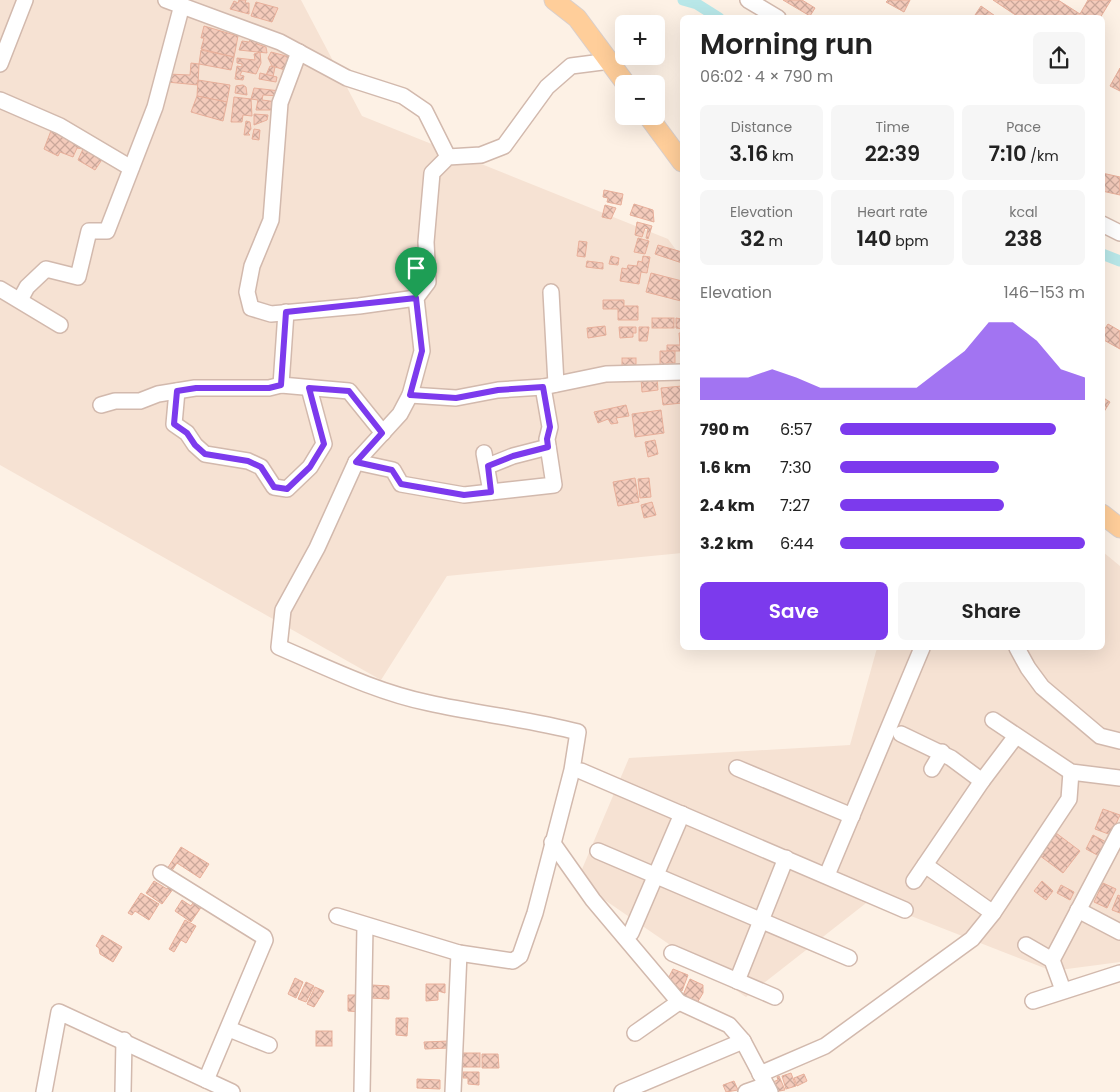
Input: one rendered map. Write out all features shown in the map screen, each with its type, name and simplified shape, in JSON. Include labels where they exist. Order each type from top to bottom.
[{"type":"main road","points":[[554,0],[577,18],[619,75]]},
{"type":"main road","points":[[655,125],[680,159]]},
{"type":"main road","points":[[1105,516],[1120,528]]},
{"type":"street","points":[[0,64],[25,0]]},
{"type":"street","points":[[166,0],[280,42],[347,78],[403,96],[425,111],[448,156]]},
{"type":"street","points":[[748,0],[773,15]]},
{"type":"street","points":[[20,300],[27,287],[46,269],[78,277],[89,231],[107,231],[155,107],[182,5]]},
{"type":"street","points":[[299,52],[280,103],[271,220],[252,266],[247,292],[251,308],[271,314],[416,298]]},
{"type":"street","points":[[337,916],[459,953],[512,961],[517,960],[535,913],[572,770],[578,732],[544,723],[428,703],[368,686],[279,647],[283,610],[317,548],[356,462],[400,414],[410,395],[422,351],[416,298],[428,282],[426,242],[432,173],[448,156],[481,155],[504,146],[547,87],[571,66],[610,62]]},
{"type":"street","points":[[0,100],[60,126],[131,168]]},
{"type":"street","points":[[1105,226],[1120,233]]},
{"type":"street","points":[[0,289],[60,325]]},
{"type":"street","points":[[356,462],[392,470],[401,484],[464,495],[554,485],[547,439],[550,427],[551,292]]},
{"type":"street","points":[[281,385],[286,312]]},
{"type":"street","points":[[410,395],[456,398],[498,390],[550,386],[606,374],[680,372]]},
{"type":"street","points":[[101,405],[115,401],[140,401],[196,388],[269,388],[281,385],[349,391],[382,433]]},
{"type":"street","points":[[177,391],[174,424],[187,433],[195,445],[205,454],[248,461],[261,467],[274,487],[287,489],[310,467],[324,444],[309,388]]},
{"type":"street","points":[[491,492],[486,459],[513,456],[548,447]]},
{"type":"street","points":[[827,875],[921,650]]},
{"type":"street","points":[[1018,650],[1042,687],[1100,736],[1120,741]]},
{"type":"street","points":[[993,720],[1071,772],[1120,778]]},
{"type":"street","points":[[901,734],[942,752],[982,781]]},
{"type":"street","points":[[914,881],[982,781],[1016,736]]},
{"type":"street","points":[[932,769],[942,752]]},
{"type":"street","points":[[737,768],[852,816]]},
{"type":"street","points":[[581,771],[905,910]]},
{"type":"street","points":[[746,1092],[765,1083],[825,1046],[966,944],[993,913],[1070,799],[1071,772]]},
{"type":"street","points":[[630,933],[682,814]]},
{"type":"street","points":[[1052,960],[1078,910],[1116,850],[1120,831]]},
{"type":"street","points":[[552,842],[593,900],[679,1002],[730,1025],[743,1041],[765,1083]]},
{"type":"street","points":[[598,851],[849,958]]},
{"type":"street","points":[[737,981],[786,858]]},
{"type":"street","points":[[925,865],[993,913]]},
{"type":"street","points":[[160,873],[264,937],[265,944],[229,1029],[211,1085]]},
{"type":"street","points":[[1078,910],[1120,932]]},
{"type":"street","points":[[362,1092],[365,926]]},
{"type":"street","points":[[1026,945],[1052,960],[1063,990]]},
{"type":"street","points":[[453,1092],[459,953]]},
{"type":"street","points":[[672,953],[775,997]]},
{"type":"street","points":[[1033,1001],[1120,973]]},
{"type":"street","points":[[635,1033],[679,1002]]},
{"type":"street","points":[[44,1092],[59,1012],[124,1040],[211,1085],[232,1092]]},
{"type":"street","points":[[229,1029],[269,1045]]},
{"type":"street","points":[[123,1092],[124,1040]]},
{"type":"street","points":[[622,1092],[743,1041]]},
{"type":"shaded area","points":[[0,0],[301,0],[362,116],[668,239],[680,255],[680,553],[447,576],[381,680],[0,465]]},
{"type":"shaded area","points":[[1105,554],[1120,566],[1120,962],[1052,971],[870,900],[746,997],[577,881],[629,758],[850,745],[876,650],[1105,650]]},
{"type":"building","points":[[239,0],[246,0],[245,3],[249,3],[249,14],[230,9],[234,1],[238,3]]},
{"type":"building","points":[[783,0],[802,0],[815,8],[811,15]]},
{"type":"building","points":[[888,0],[910,0],[904,12],[886,2]]},
{"type":"building","points":[[993,0],[1058,0],[1080,14],[1088,0],[1111,0],[1102,15],[1016,15]]},
{"type":"building","points":[[256,2],[278,8],[272,22],[251,16]]},
{"type":"building","points":[[981,6],[994,15],[975,15]]},
{"type":"building","points":[[204,26],[238,36],[234,57],[201,49],[204,38],[201,38]]},
{"type":"building","points":[[251,37],[259,40],[257,44],[266,47],[267,53],[239,50],[242,41],[249,42]]},
{"type":"building","points":[[201,50],[234,57],[231,70],[199,64]]},
{"type":"building","points":[[260,52],[261,63],[256,74],[242,71],[240,75],[244,76],[243,80],[235,79],[237,66],[242,67],[242,64],[237,63],[237,58],[255,60],[254,54]]},
{"type":"building","points":[[271,52],[290,57],[285,70],[272,66],[268,58]]},
{"type":"building","points":[[191,63],[199,64],[198,85],[167,82],[168,74],[190,75]]},
{"type":"building","points":[[270,66],[275,67],[273,77],[266,75]]},
{"type":"building","points":[[1120,68],[1120,91],[1110,86]]},
{"type":"building","points":[[260,73],[277,77],[276,82],[259,79]]},
{"type":"building","points":[[198,80],[230,85],[227,102],[197,96]]},
{"type":"building","points":[[243,85],[246,87],[247,95],[235,93],[236,86]]},
{"type":"building","points":[[254,88],[280,91],[280,96],[263,95],[262,100],[278,102],[272,110],[256,110],[258,100],[251,99]]},
{"type":"building","points":[[197,96],[227,102],[223,121],[191,112]]},
{"type":"building","points":[[234,97],[251,99],[252,116],[243,115],[242,122],[231,122]]},
{"type":"building","points":[[254,114],[268,115],[267,120],[254,125]]},
{"type":"building","points":[[246,121],[250,122],[251,129],[248,133],[250,135],[244,135]]},
{"type":"building","points":[[52,128],[105,155],[95,170],[78,160],[83,149],[77,148],[73,157],[60,152],[58,156],[44,149]]},
{"type":"building","points":[[254,129],[260,130],[259,140],[252,139]]},
{"type":"building","points":[[1105,174],[1120,177],[1120,195],[1105,192]]},
{"type":"building","points":[[604,190],[623,194],[621,205],[607,202],[608,198],[603,197]]},
{"type":"building","points":[[634,204],[653,210],[654,222],[630,215]]},
{"type":"building","points":[[605,205],[616,208],[611,219],[602,217]]},
{"type":"building","points":[[637,222],[652,226],[648,239],[646,238],[648,229],[645,228],[642,237],[635,235]]},
{"type":"building","points":[[638,238],[649,241],[645,254],[634,252]]},
{"type":"building","points":[[579,241],[587,242],[585,257],[577,256]]},
{"type":"building","points":[[658,245],[680,251],[680,262],[655,254]]},
{"type":"building","points":[[611,256],[619,258],[618,265],[609,264]]},
{"type":"building","points":[[643,256],[650,257],[647,273],[641,272],[639,284],[620,281],[622,268],[627,269],[628,265],[637,266],[638,261],[642,262]]},
{"type":"building","points":[[587,261],[603,263],[603,269],[586,267]]},
{"type":"building","points":[[651,273],[680,280],[680,301],[646,292]]},
{"type":"building","points":[[603,300],[624,300],[624,306],[638,306],[638,320],[618,320],[618,309],[603,309]]},
{"type":"building","points":[[652,318],[674,318],[674,328],[652,328]]},
{"type":"building","points":[[676,318],[680,319],[680,329],[676,328]]},
{"type":"building","points":[[1108,324],[1120,331],[1120,349],[1105,341],[1105,328]]},
{"type":"building","points":[[605,326],[606,335],[588,338],[587,328]]},
{"type":"building","points":[[619,327],[636,327],[636,333],[633,333],[633,337],[620,338]]},
{"type":"building","points":[[639,327],[649,327],[647,341],[639,341]]},
{"type":"building","points":[[667,345],[680,345],[680,351],[667,351]]},
{"type":"building","points":[[660,351],[675,351],[675,363],[666,363],[666,369],[660,369]]},
{"type":"building","points":[[622,358],[636,358],[636,366],[622,366]]},
{"type":"building","points":[[657,377],[658,390],[642,392],[641,379]]},
{"type":"building","points":[[680,386],[680,403],[663,405],[661,388]]},
{"type":"building","points":[[1105,399],[1110,402],[1105,410]]},
{"type":"building","points":[[626,405],[629,416],[616,418],[618,423],[611,424],[608,419],[598,423],[594,412]]},
{"type":"building","points":[[661,410],[664,433],[635,437],[632,414]]},
{"type":"building","points":[[655,440],[658,454],[648,457],[645,442]]},
{"type":"building","points":[[635,478],[639,502],[618,506],[613,482]]},
{"type":"building","points":[[649,478],[651,497],[640,498],[638,479]]},
{"type":"building","points":[[652,502],[656,515],[644,518],[641,505]]},
{"type":"building","points":[[1103,809],[1120,815],[1111,835],[1095,829]]},
{"type":"building","points":[[1056,833],[1080,851],[1063,873],[1039,855]]},
{"type":"building","points":[[1093,835],[1106,842],[1099,856],[1086,849]]},
{"type":"building","points":[[181,847],[209,864],[200,878],[177,863],[171,872],[167,869]]},
{"type":"building","points":[[154,881],[167,889],[172,882],[176,885],[162,904],[146,893]]},
{"type":"building","points":[[1042,881],[1053,891],[1046,900],[1034,891]]},
{"type":"building","points":[[1103,883],[1116,889],[1107,908],[1094,902]]},
{"type":"building","points":[[1061,885],[1074,892],[1070,900],[1057,893]]},
{"type":"building","points":[[141,893],[159,904],[149,920],[135,911],[132,915],[128,913]]},
{"type":"building","points":[[1118,895],[1120,896],[1120,913],[1112,910]]},
{"type":"building","points":[[182,900],[191,906],[194,901],[202,906],[191,922],[175,911]]},
{"type":"building","points":[[185,920],[196,926],[186,943],[181,940],[174,952],[169,949]]},
{"type":"building","points":[[102,935],[122,947],[113,962],[100,954],[99,948],[96,946]]},
{"type":"building","points":[[673,969],[688,975],[682,991],[676,989],[675,984],[668,979]]},
{"type":"building","points":[[295,978],[303,982],[296,998],[288,994]]},
{"type":"building","points":[[690,979],[703,985],[703,993],[697,1003],[686,1000],[683,995]]},
{"type":"building","points":[[306,982],[314,986],[306,1002],[298,999]]},
{"type":"building","points":[[426,984],[445,984],[445,993],[438,991],[438,1000],[426,1001]]},
{"type":"building","points":[[372,985],[389,986],[389,999],[371,998]]},
{"type":"building","points":[[315,987],[324,991],[314,1007],[307,1004]]},
{"type":"building","points":[[348,995],[362,995],[362,1012],[348,1011]]},
{"type":"building","points":[[396,1018],[408,1018],[407,1036],[396,1035]]},
{"type":"building","points":[[316,1031],[332,1031],[332,1046],[316,1046]]},
{"type":"building","points":[[449,1041],[449,1048],[425,1049],[424,1042]]},
{"type":"building","points":[[461,1053],[480,1053],[480,1067],[461,1067]]},
{"type":"building","points":[[482,1054],[498,1054],[499,1068],[482,1068]]},
{"type":"building","points":[[463,1072],[479,1072],[479,1085],[468,1084],[468,1078],[463,1078]]},
{"type":"building","points":[[791,1073],[796,1086],[786,1089],[782,1076]]},
{"type":"building","points":[[804,1074],[807,1081],[797,1086],[794,1078]]},
{"type":"building","points":[[779,1076],[785,1090],[774,1092],[770,1083],[778,1080],[777,1077]]},
{"type":"building","points":[[417,1079],[440,1080],[440,1089],[417,1088]]},
{"type":"building","points":[[734,1081],[738,1090],[726,1092],[723,1085]]},
{"type":"waterway","points":[[683,0],[697,4],[714,15]]},
{"type":"waterway","points":[[1105,255],[1120,261]]},
{"type":"route","points":[[416,298],[422,351],[410,395],[456,398],[498,390],[543,387],[550,427],[547,439],[548,447],[513,456],[488,466],[491,492],[464,495],[435,488],[401,484],[392,470],[356,462],[382,433],[349,391],[309,388],[324,444],[310,467],[287,489],[274,487],[261,467],[248,461],[205,454],[195,445],[187,433],[174,424],[177,391],[196,388],[269,388],[281,385],[286,312],[359,306],[416,298]]}]
